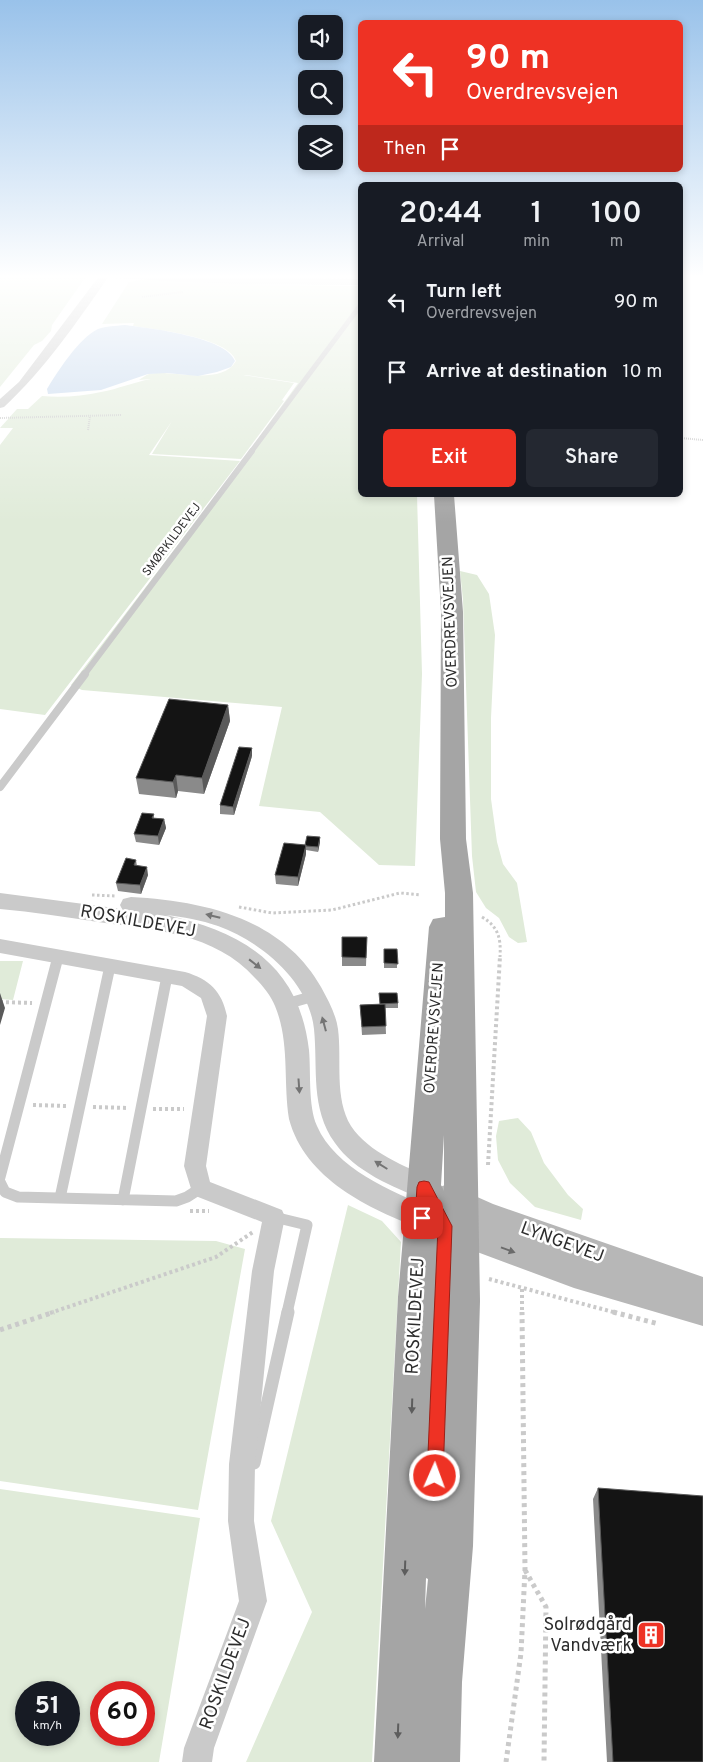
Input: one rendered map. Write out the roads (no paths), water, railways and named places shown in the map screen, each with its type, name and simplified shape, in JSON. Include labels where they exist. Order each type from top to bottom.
[{"type":"main road","name":"OVERDREVSVEJEN","points":[[444,497],[452,622],[453,839],[459,893],[454,1215]]},
{"type":"main road","name":"OVERDREVSVEJEN","points":[[453,839],[446,891],[439,976],[444,1026],[454,1215]]},
{"type":"main road","name":"LYNGEVEJ","points":[[454,1215],[703,1293]]},
{"type":"main road","name":"LYNGEVEJ","points":[[454,1215],[646,1295],[703,1310]]},
{"type":"main road","points":[[437,1762],[440,1682],[452,1546],[462,1301],[454,1215]]},
{"type":"main road","name":"ROSKILDEVEJ","points":[[397,1762],[416,1307],[454,1215]]},
{"type":"street","points":[[0,405],[22,384],[44,357]]},
{"type":"street","points":[[0,418],[12,405],[22,384]]},
{"type":"street","name":"ROSKILDEVEJ","points":[[4,901],[184,909],[223,918],[263,938],[289,959],[314,996],[326,1026],[328,1099],[336,1122],[344,1137],[367,1156],[454,1215]]},
{"type":"street","name":"ROSKILDEVEJ","points":[[4,901],[163,923],[199,930],[232,945],[262,969],[286,1004],[294,1032],[301,1107],[306,1130],[325,1160],[351,1183],[389,1204],[454,1215]]},
{"type":"street","points":[[0,946],[185,979],[205,988],[214,1000],[217,1016],[194,1166],[201,1188],[274,1217]]},
{"type":"street","name":"ROSKILDEVEJ","points":[[197,1762],[199,1748],[253,1601],[241,1521],[242,1464],[263,1271],[274,1217]]},
{"type":"lane","name":"SMØRKILDEVEJ","points":[[0,787],[322,357]]},
{"type":"lane","points":[[0,1177],[58,956]]},
{"type":"lane","points":[[60,1198],[110,966]]},
{"type":"lane","points":[[123,1200],[167,976]]},
{"type":"lane","points":[[286,1004],[314,996]]},
{"type":"lane","points":[[0,1182],[5,1192],[18,1197],[176,1201],[187,1197],[201,1188]]},
{"type":"lane","points":[[241,1521],[307,1225],[274,1217]]},
{"type":"water","points":[[69,357],[232,357],[235,361],[231,367],[198,376],[167,373],[148,374],[101,390],[48,394],[47,389]]},
{"type":"place","name":"Solrødgård Vandværk","points":[[651,1635]]}]
